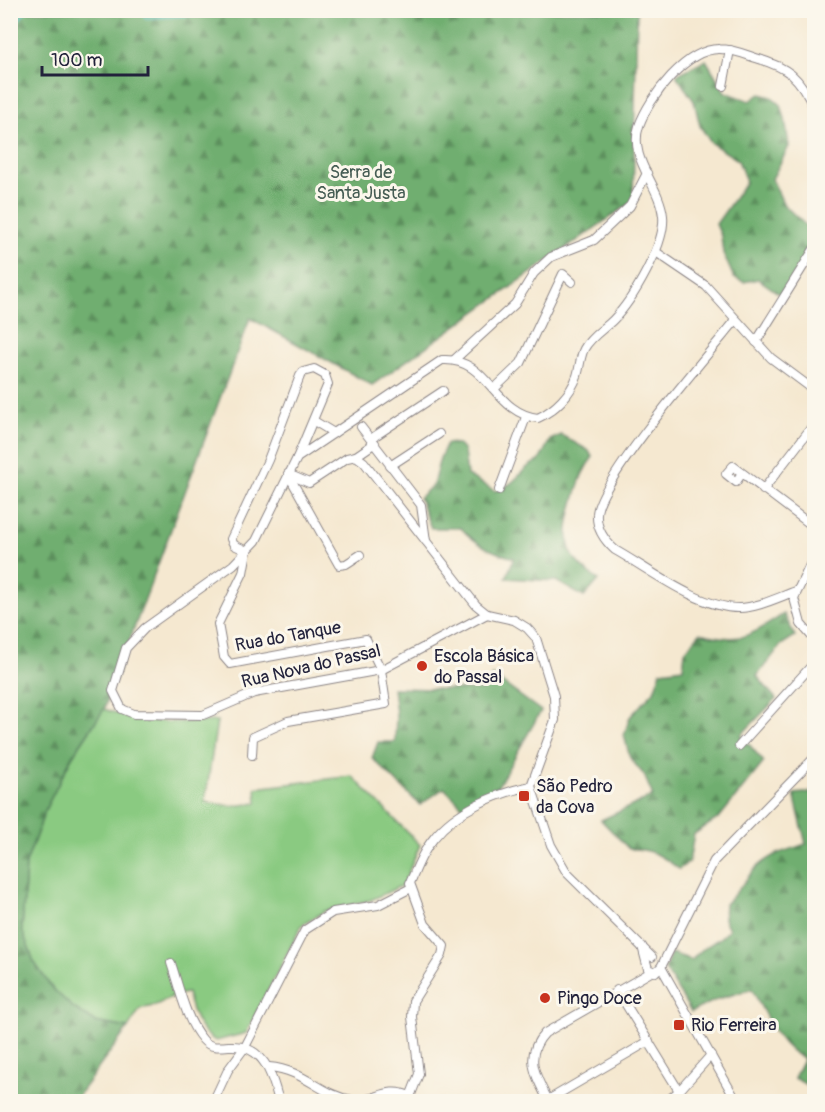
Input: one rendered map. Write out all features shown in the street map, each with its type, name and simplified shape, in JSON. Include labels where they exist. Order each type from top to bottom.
[{"type":"street","points":[[297,458],[442,360],[453,360],[475,369],[494,388],[508,407],[526,417],[538,418],[561,402],[576,379],[584,349],[623,308],[656,252],[664,218],[660,201],[639,155],[636,137],[639,124],[670,74],[680,65],[718,48],[784,66],[811,90],[814,108]]},
{"type":"street","points":[[723,86],[730,50]]},
{"type":"street","points":[[453,360],[515,304],[534,273],[551,257],[594,240],[630,206],[647,173]]},
{"type":"street","points":[[756,342],[814,249]]},
{"type":"street","points":[[656,252],[706,286],[771,358],[814,390]]},
{"type":"street","points":[[494,388],[521,363],[563,274],[572,282]]},
{"type":"street","points":[[735,320],[629,454],[599,503],[598,528],[604,540],[615,550],[694,595],[722,606],[741,608],[796,591]]},
{"type":"street","name":"Rua Nova do Passal","points":[[248,552],[234,545],[231,539],[268,460],[300,376],[308,369],[325,375],[328,384],[314,421],[256,541],[248,552],[145,628],[126,648],[113,692],[122,709],[134,714],[203,715],[254,693],[381,670],[487,614]]},
{"type":"street","points":[[288,474],[309,483],[347,458],[356,456],[442,392]]},
{"type":"street","points":[[499,490],[526,417]]},
{"type":"street","points":[[314,421],[334,433]]},
{"type":"street","points":[[764,490],[814,424]]},
{"type":"street","points":[[361,427],[421,504],[426,542]]},
{"type":"street","points":[[390,466],[439,434]]},
{"type":"street","points":[[356,456],[364,462],[476,605],[487,614],[514,620],[527,628],[536,638],[555,696],[555,720],[531,786],[551,845],[567,873],[641,943],[668,981],[737,1101]]},
{"type":"street","points":[[288,474],[339,565],[346,564],[360,555]]},
{"type":"street","points":[[742,474],[814,527]]},
{"type":"street","name":"Rua do Tanque","points":[[248,552],[243,573],[218,624],[224,657],[230,664],[366,639],[381,670]]},
{"type":"street","points":[[814,557],[794,598],[801,624],[814,639]]},
{"type":"street","points":[[739,746],[814,663]]},
{"type":"street","points":[[252,755],[254,737],[288,721],[386,704],[381,670]]},
{"type":"street","points":[[649,1041],[548,1101],[532,1068],[536,1042],[545,1033],[641,976],[654,964],[672,941],[714,861],[814,758]]},
{"type":"street","points":[[269,1067],[296,1072],[324,1090],[349,1099],[361,1101],[392,1090],[409,1099],[418,1074],[412,1017],[413,1001],[442,955],[444,946],[424,924],[410,883],[424,851],[435,836],[462,815],[502,792],[531,786]]},
{"type":"street","points":[[213,1101],[235,1057],[245,1047],[305,930],[333,912],[378,905],[411,888]]},
{"type":"street","points":[[171,963],[192,1021],[204,1041],[214,1047],[245,1047],[263,1059],[269,1067],[278,1101]]},
{"type":"street","points":[[618,990],[679,1091]]},
{"type":"street","points":[[666,1101],[679,1091],[711,1055]]},
{"type":"green space","name":"Serra de Santa Justa","points":[[10,11],[637,11],[633,201],[372,385],[250,318],[104,709],[72,757],[46,808],[26,863],[22,930],[34,962],[51,987],[72,1007],[95,1022],[128,1028],[74,1101],[11,1101]]},
{"type":"green space","points":[[706,60],[725,92],[750,101],[760,94],[772,97],[781,105],[789,146],[772,179],[784,205],[814,233],[814,244],[781,295],[758,279],[744,282],[734,278],[723,253],[721,236],[716,224],[746,182],[738,160],[711,143],[700,126],[694,101],[676,75]]},
{"type":"green space","points":[[561,435],[588,450],[593,457],[581,477],[568,525],[572,555],[587,572],[599,580],[584,597],[556,581],[506,578],[514,558],[485,547],[461,528],[431,528],[419,498],[433,485],[440,458],[447,443],[458,444],[464,451],[467,475],[495,491],[509,484],[533,463],[539,461],[550,440]]},
{"type":"green space","points":[[784,614],[795,636],[781,645],[757,676],[776,699],[741,735],[764,762],[719,818],[694,834],[689,862],[679,869],[650,852],[629,849],[601,820],[653,796],[644,775],[630,758],[624,735],[630,717],[654,691],[661,671],[683,668],[685,651],[700,633],[726,638],[745,636]]},
{"type":"green space","points":[[493,676],[541,711],[498,786],[464,808],[444,788],[420,805],[372,758],[378,742],[395,742],[396,714],[393,688],[482,690]]},
{"type":"green space","points":[[104,709],[146,720],[217,721],[205,802],[233,806],[257,803],[256,788],[352,776],[420,845],[403,885],[371,900],[325,911],[302,925],[246,1033],[216,1041],[210,1037],[196,1020],[187,993],[153,1006],[141,1008],[128,1028],[95,1022],[72,1007],[51,987],[34,962],[22,931],[26,863],[46,808],[72,757]]},
{"type":"green space","points":[[814,792],[814,1089],[794,1078],[804,1058],[795,1054],[780,1039],[752,989],[718,999],[691,1012],[665,969],[671,953],[692,960],[701,950],[725,934],[729,929],[724,919],[725,904],[761,863],[806,844],[794,794]]},
{"type":"waterway","points":[[10,29],[27,10]]},
{"type":"waterway","points":[[140,10],[146,18],[193,15],[201,10]]},
{"type":"place","name":"Escola Básica do Passal","points":[[422,666]]},
{"type":"place","name":"São Pedro da Cova","points":[[524,796]]},
{"type":"place","name":"Pingo Doce","points":[[545,998]]},
{"type":"place","name":"Rio Ferreira","points":[[679,1025]]}]
